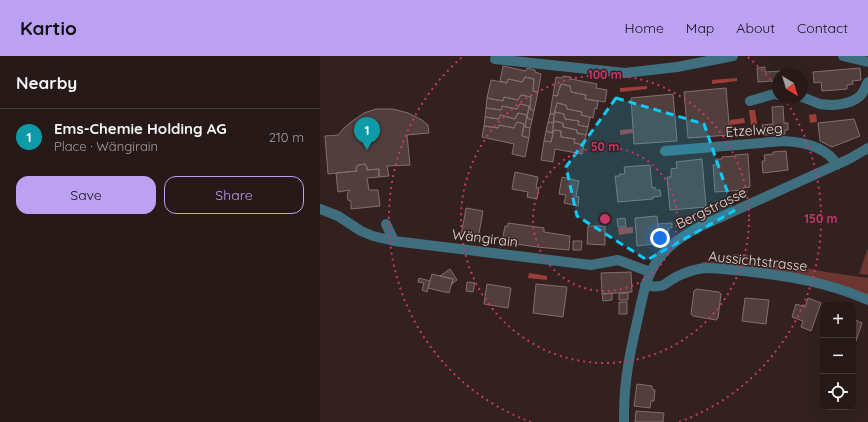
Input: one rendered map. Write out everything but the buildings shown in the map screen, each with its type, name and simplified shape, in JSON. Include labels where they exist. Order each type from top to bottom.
[{"type":"street","points":[[495,59],[625,73],[733,56]]},
{"type":"street","points":[[843,56],[868,62]]},
{"type":"street","points":[[808,99],[820,104],[830,105],[846,103],[858,97],[868,82]]},
{"type":"street","points":[[750,101],[772,95]]},
{"type":"street","name":"Etzelweg","points":[[665,151],[792,141],[813,146],[821,150],[834,159],[837,165]]},
{"type":"street","name":"Bergstrasse","points":[[624,422],[625,384],[631,346],[645,285],[657,260],[680,238],[700,227],[837,165],[868,148]]},
{"type":"street","name":"Wängirain","points":[[320,209],[338,216],[361,231],[373,236],[394,241],[591,265],[618,260],[650,272]]},
{"type":"street","points":[[386,224],[394,241]]},
{"type":"street","name":"Aussichtstrasse","points":[[645,285],[659,286],[668,283],[674,278],[704,268],[771,274],[813,281],[840,289],[868,300]]},
{"type":"highlighted area","points":[[616,98],[704,124],[734,211],[647,260],[577,216],[566,167]]},
{"type":"shaded area","points":[[737,78],[737,81],[712,84],[712,80]]},
{"type":"shaded area","points":[[647,86],[647,89],[620,92],[620,88]]},
{"type":"shaded area","points":[[749,110],[755,110],[757,124],[751,125]]},
{"type":"shaded area","points":[[816,114],[817,122],[810,123],[809,115]]},
{"type":"shaded area","points":[[744,118],[745,123],[730,125],[730,120]]},
{"type":"shaded area","points":[[632,129],[633,133],[620,135],[620,130]]},
{"type":"shaded area","points":[[633,227],[633,233],[619,235],[618,228]]},
{"type":"shaded area","points":[[868,248],[868,275],[859,274]]},
{"type":"shaded area","points":[[734,254],[746,254],[757,261],[726,260]]},
{"type":"shaded area","points":[[702,262],[797,266],[868,278],[868,296],[699,264]]},
{"type":"shaded area","points":[[529,273],[547,276],[547,280],[528,278]]},
{"type":"place","name":"Ems-Chemie Holding AG","points":[[367,150]]}]
